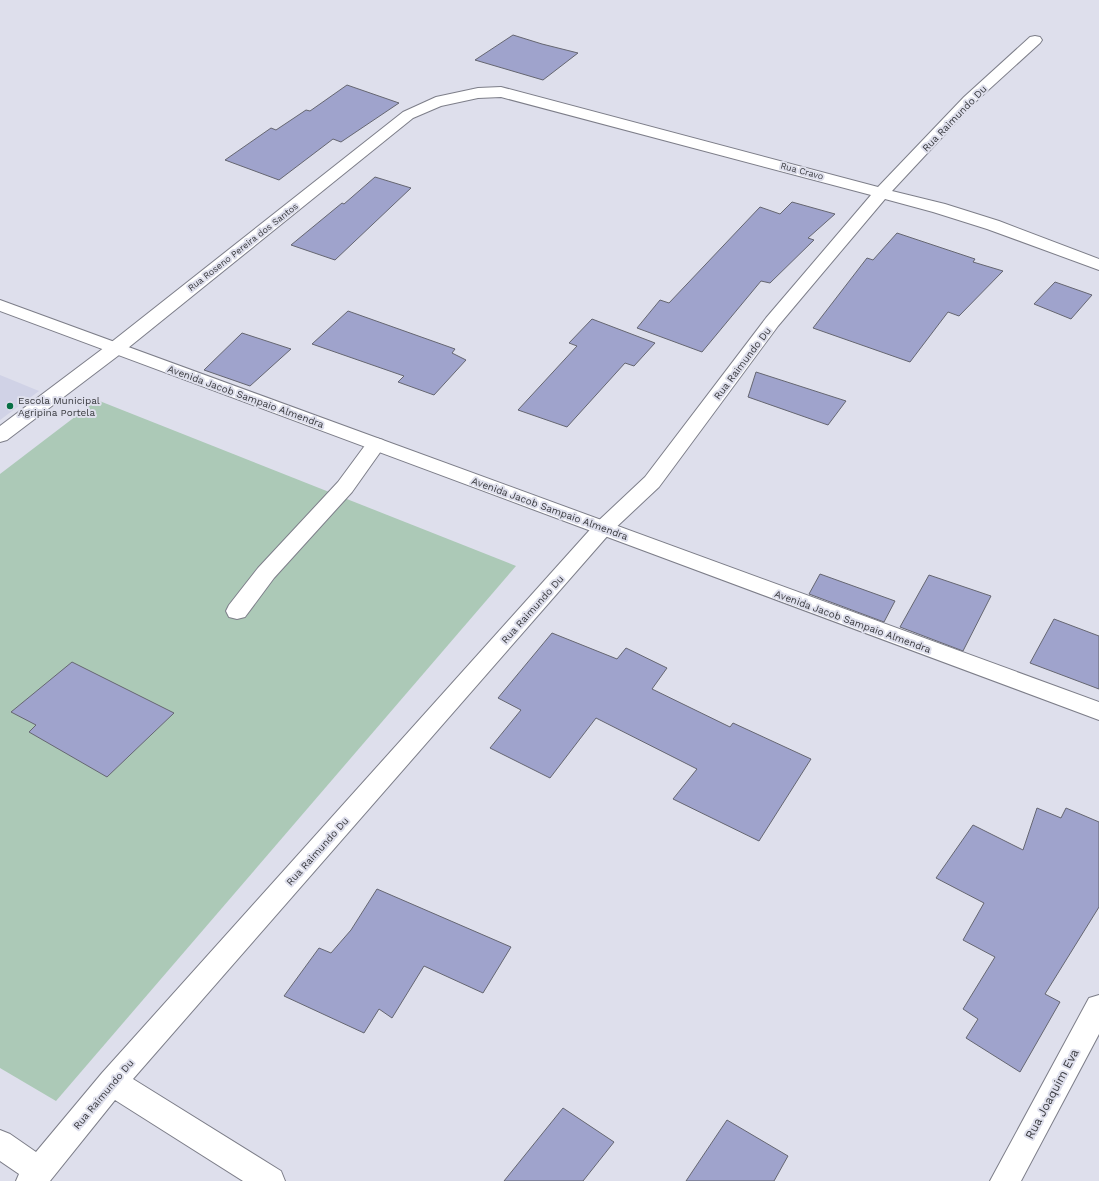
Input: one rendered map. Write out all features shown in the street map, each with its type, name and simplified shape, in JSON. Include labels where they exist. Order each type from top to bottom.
[{"type":"street","name":"Rua Raimundo Du","points":[[35,1176],[112,1082],[603,528],[652,482],[772,322],[882,192],[969,100],[1035,40]]},
{"type":"street","name":"Rua Cravo","points":[[501,92],[882,192],[993,225],[1099,265]]},
{"type":"street","name":"Rua Roseno Pereira dos Santos","points":[[0,436],[116,348],[408,116],[436,102],[478,93],[501,92]]},
{"type":"street","name":"Avenida Jacob Sampaio Almendra","points":[[0,305],[1099,711]]},
{"type":"street","points":[[237,611],[266,573],[345,487],[376,444]]},
{"type":"street","name":"Rua Joaquim Eva","points":[[1005,1181],[1099,1006]]},
{"type":"street","points":[[112,1082],[270,1181]]},
{"type":"street","points":[[0,1144],[35,1176]]},
{"type":"shaded area","name":"Escola Municipal Agripina Portela","points":[[0,375],[39,391],[0,420]]},
{"type":"green space","points":[[97,400],[516,566],[56,1101],[0,1068],[0,474]]},
{"type":"building","points":[[513,35],[578,53],[543,80],[475,60]]},
{"type":"building","points":[[347,85],[399,103],[341,142],[333,139],[279,180],[225,160],[271,128],[276,130],[306,110],[310,111]]},
{"type":"building","points":[[375,177],[411,188],[335,260],[291,245],[342,203],[344,204]]},
{"type":"building","points":[[792,202],[835,214],[808,238],[814,240],[770,283],[761,281],[702,352],[637,328],[660,300],[669,303],[760,207],[780,214]]},
{"type":"building","points":[[897,233],[975,259],[973,262],[1003,271],[959,316],[948,312],[910,362],[813,328],[867,258],[873,260]]},
{"type":"building","points":[[1055,282],[1092,295],[1071,319],[1034,304]]},
{"type":"building","points":[[348,311],[455,349],[452,353],[466,360],[434,395],[398,382],[404,376],[312,344]]},
{"type":"building","points":[[592,319],[655,343],[634,366],[625,363],[567,427],[518,410],[577,346],[569,343]]},
{"type":"building","points":[[242,333],[291,349],[250,386],[204,370]]},
{"type":"building","points":[[756,372],[846,401],[828,425],[748,397]]},
{"type":"building","points":[[820,574],[895,601],[884,622],[809,594]]},
{"type":"building","points":[[929,575],[991,596],[963,651],[900,627]]},
{"type":"building","points":[[1054,619],[1099,636],[1099,689],[1030,663]]},
{"type":"building","points":[[552,633],[617,659],[626,648],[667,668],[652,689],[730,727],[733,723],[811,759],[759,841],[673,799],[697,769],[596,718],[550,778],[490,748],[521,710],[498,698]]},
{"type":"building","points":[[72,662],[174,713],[107,777],[29,732],[36,725],[11,712]]},
{"type":"building","points":[[1037,808],[1061,818],[1066,808],[1099,822],[1099,907],[1045,994],[1060,1002],[1020,1072],[966,1038],[978,1019],[963,1009],[995,957],[963,940],[984,903],[936,878],[973,825],[1023,850]]},
{"type":"building","points":[[377,889],[511,947],[483,993],[424,966],[392,1018],[379,1009],[364,1033],[284,996],[319,948],[331,953],[351,930]]},
{"type":"building","points":[[563,1108],[614,1142],[583,1181],[504,1181]]},
{"type":"building","points":[[727,1120],[788,1156],[774,1181],[686,1181]]},
{"type":"place","name":"Escola Municipal Agripina Portela","points":[[10,406]]}]
